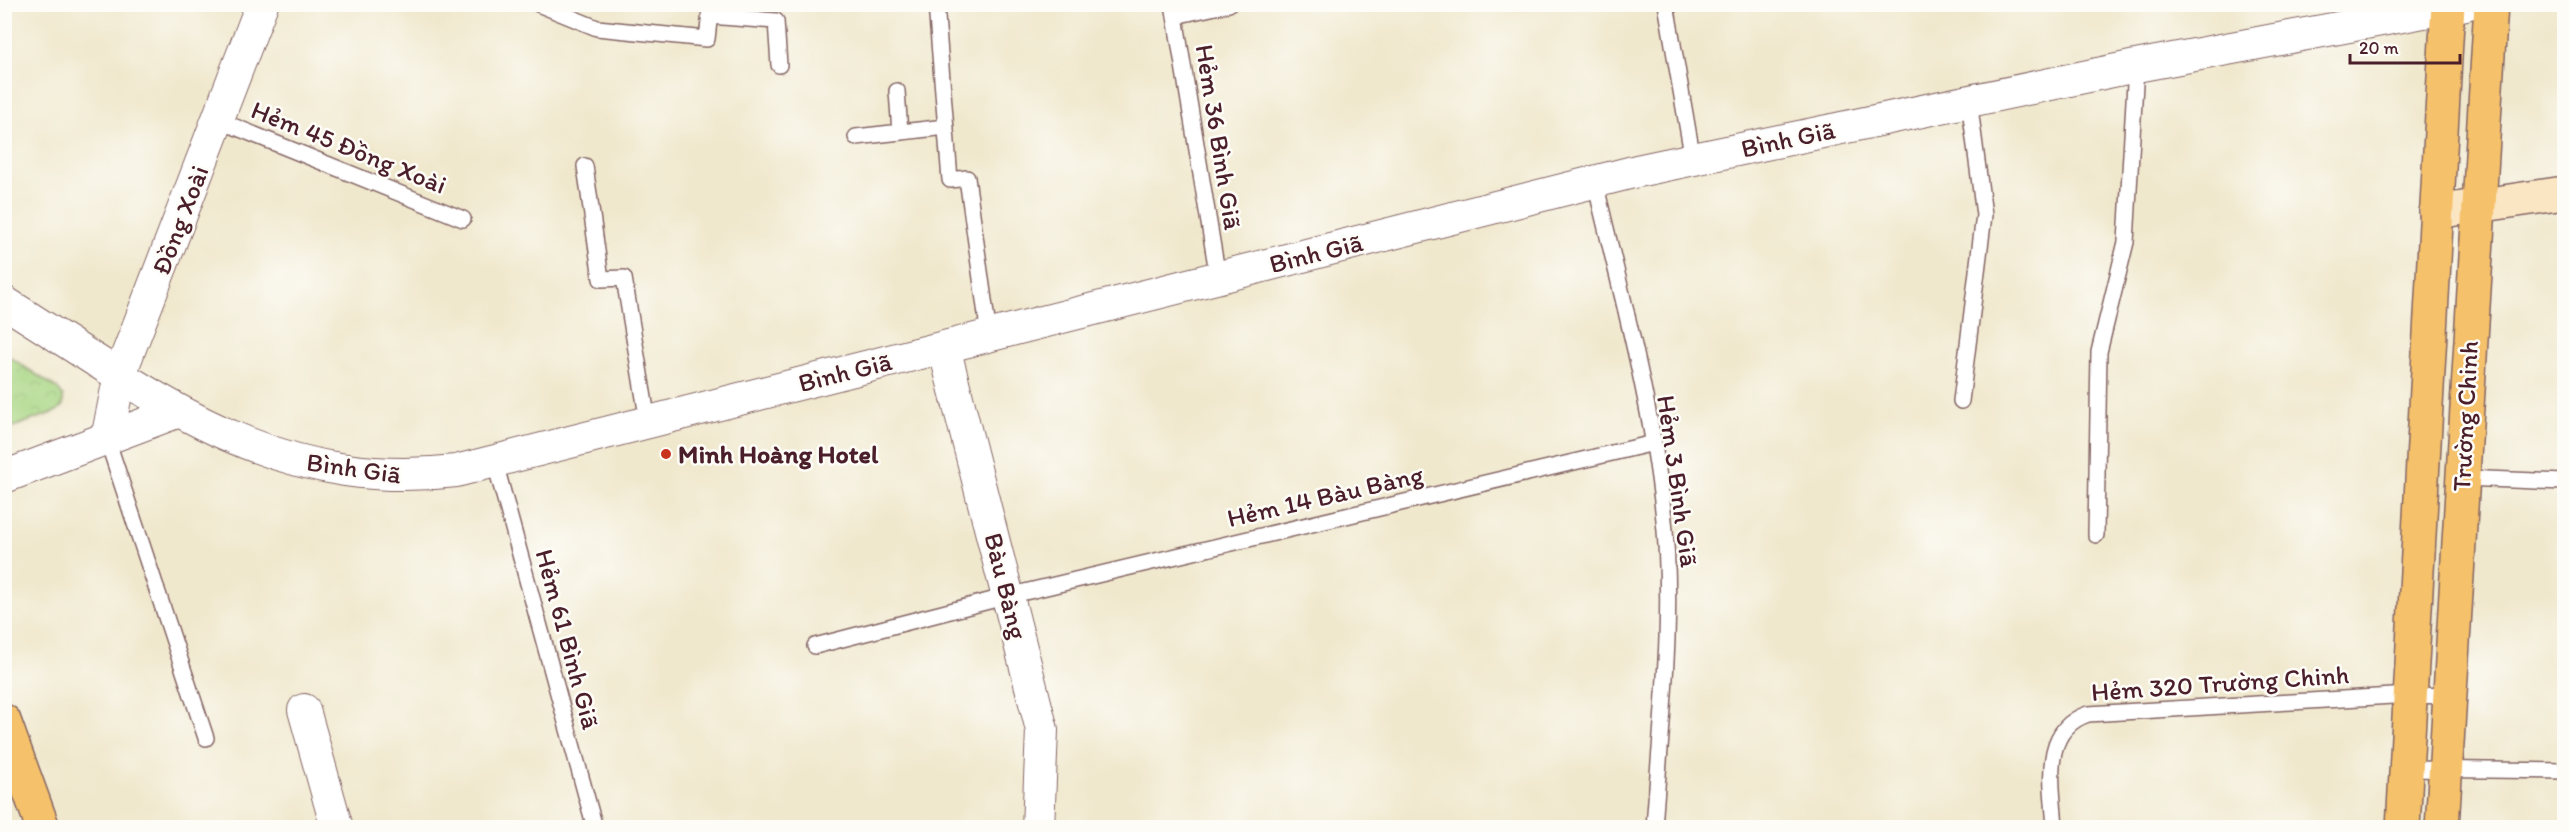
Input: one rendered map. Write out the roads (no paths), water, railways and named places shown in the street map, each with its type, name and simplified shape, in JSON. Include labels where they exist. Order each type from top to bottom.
[{"type":"main road","name":"Trường Chinh","points":[[2442,828],[2491,4]]},
{"type":"main road","name":"Trường Chinh","points":[[2403,828],[2436,212],[2454,6]]},
{"type":"main road","points":[[4,721],[43,828]]},
{"type":"street","name":"Đồng Xoài","points":[[107,439],[120,374],[262,4]]},
{"type":"street","name":"Bình Giã","points":[[4,302],[178,411],[233,440],[266,452],[339,470],[378,476],[416,476],[495,463],[648,422],[1595,182],[1969,100],[2454,6]]},
{"type":"street","points":[[2436,212],[2565,193]]},
{"type":"street","name":"Bàu Bàng","points":[[944,347],[1042,730],[1038,828]]},
{"type":"street","points":[[4,477],[178,411]]},
{"type":"street","points":[[304,710],[336,828]]},
{"type":"lane","points":[[538,4],[597,28],[707,39],[710,10],[776,21],[779,65]]},
{"type":"lane","points":[[936,4],[950,180],[967,178],[989,336]]},
{"type":"lane","points":[[1174,10],[1229,4]]},
{"type":"lane","points":[[1666,4],[1692,160]]},
{"type":"lane","name":"Hẻm 36 Bình Giã","points":[[1174,10],[1218,278]]},
{"type":"lane","points":[[2096,535],[2100,352],[2126,242],[2136,66]]},
{"type":"lane","points":[[897,91],[900,132]]},
{"type":"lane","points":[[1961,401],[1984,215],[1969,100]]},
{"type":"lane","name":"Hẻm 45 Đồng Xoài","points":[[218,120],[463,219]]},
{"type":"lane","points":[[856,137],[946,127]]},
{"type":"lane","points":[[585,166],[601,279],[624,278],[648,422]]},
{"type":"lane","name":"Hẻm 3 Bình Giã","points":[[1595,182],[1654,443],[1664,512],[1667,629],[1654,828]]},
{"type":"lane","points":[[107,439],[206,738]]},
{"type":"lane","name":"Hẻm 14 Bàu Bàng","points":[[815,646],[1008,596],[1654,443]]},
{"type":"lane","name":"Hẻm 61 Bình Giã","points":[[495,463],[595,828]]},
{"type":"lane","points":[[2462,478],[2565,482]]},
{"type":"lane","name":"Hẻm 320 Trường Chinh","points":[[2055,828],[2054,746],[2063,728],[2079,717],[2088,714],[2410,695],[2449,696]]},
{"type":"lane","points":[[2405,769],[2565,771]]},
{"type":"place","name":"Minh Hoàng Hotel","points":[[666,454]]}]
